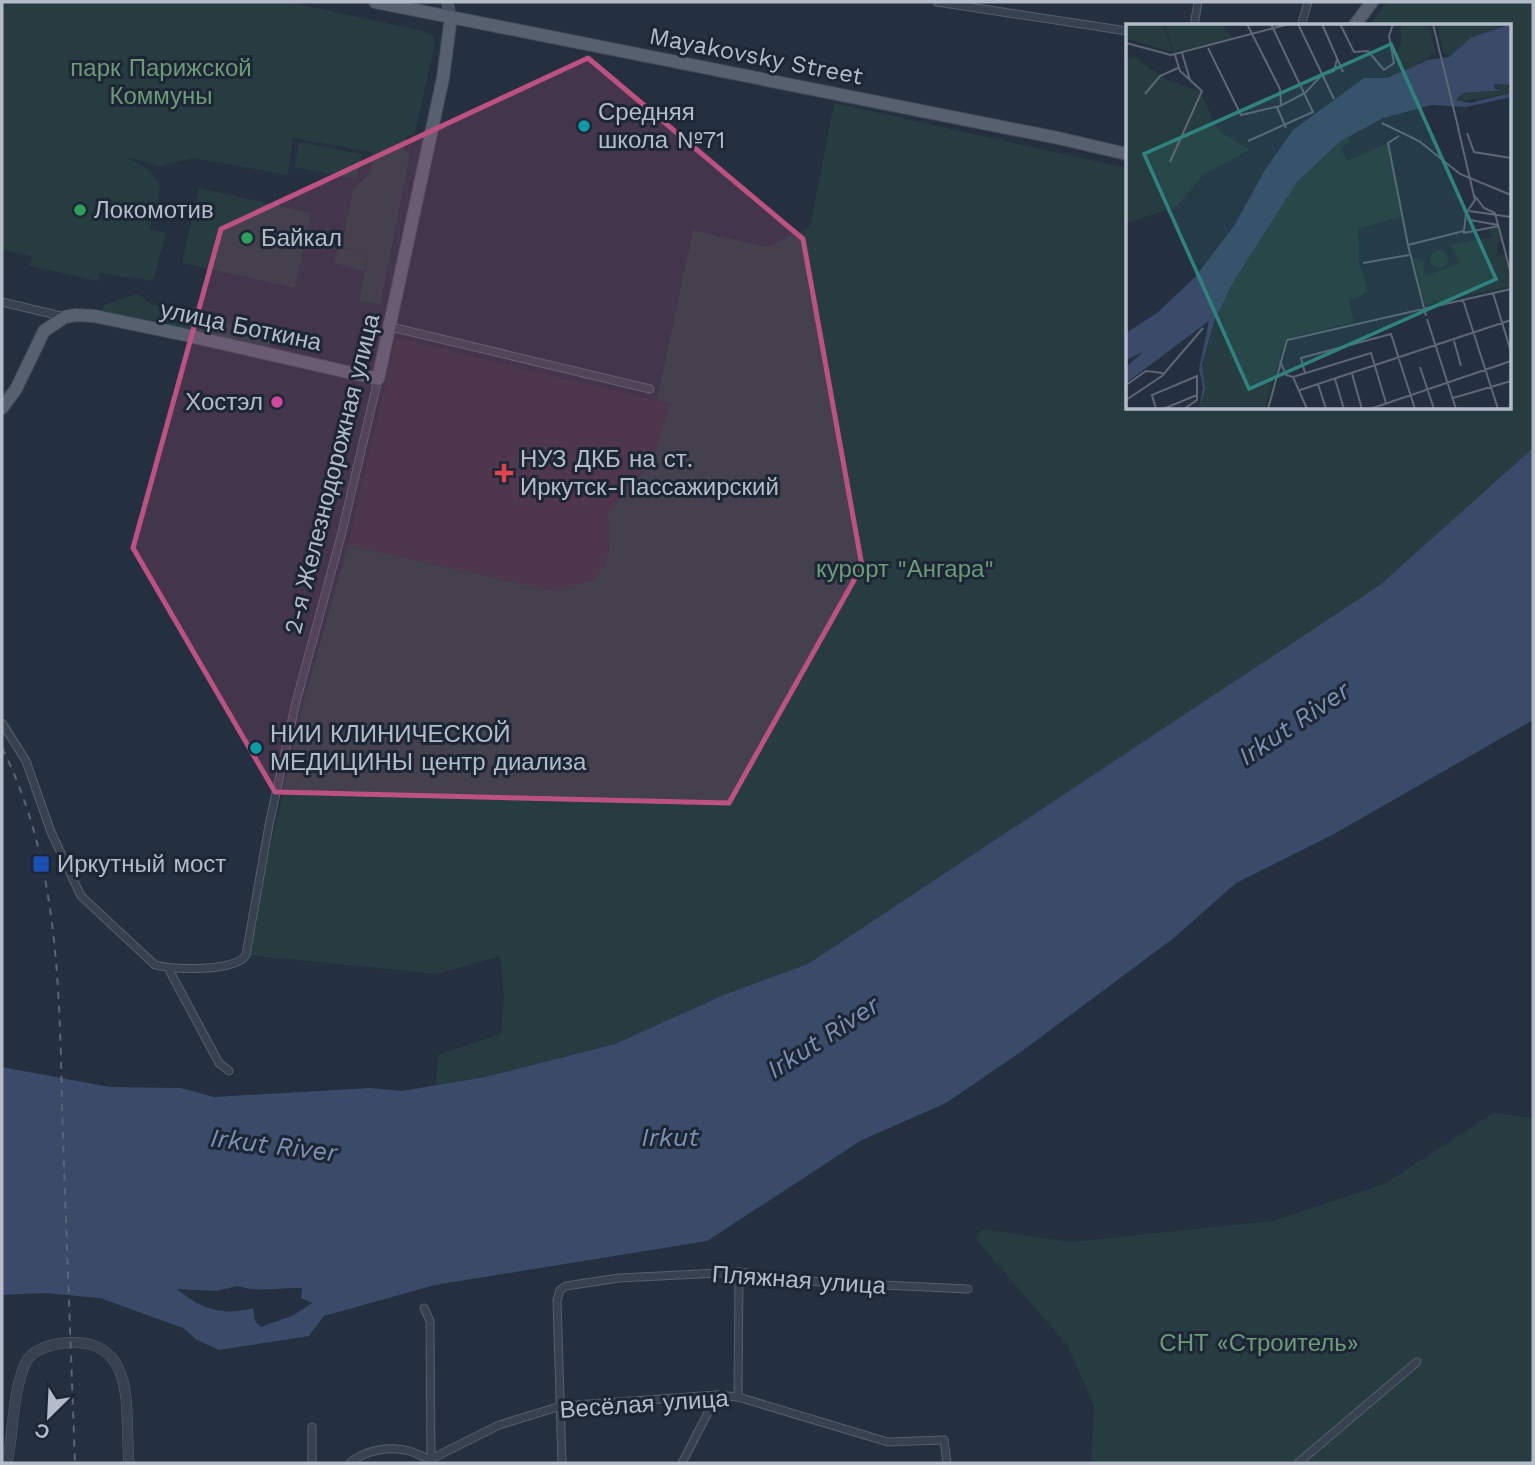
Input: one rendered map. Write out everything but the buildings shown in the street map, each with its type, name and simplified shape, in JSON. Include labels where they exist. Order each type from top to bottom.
[{"type":"main road","name":"Mayakovsky Street","points":[[375,2],[1046,135],[1126,154]]},
{"type":"main road","name":"2-я Железнодорожная улица","points":[[378,379],[443,78],[451,17],[447,2]]},
{"type":"main road","points":[[1356,24],[1372,2]]},
{"type":"main road","name":"улица Боткина","points":[[65,317],[94,316],[378,379]]},
{"type":"main road","points":[[4,403],[44,331],[65,317]]},
{"type":"street","points":[[937,2],[1126,31]]},
{"type":"street","points":[[1194,24],[1198,2]]},
{"type":"street","points":[[1302,24],[1308,2]]},
{"type":"street","points":[[2,302],[65,317]]},
{"type":"street","points":[[391,327],[650,390]]},
{"type":"street","name":"2-я Железнодорожная улица","points":[[168,968],[233,965],[246,955],[269,825],[296,702],[341,537],[378,379]]},
{"type":"street","points":[[2,723],[26,761],[51,832],[81,896],[140,954],[155,965],[168,968],[219,1063],[229,1071]]},
{"type":"street","points":[[738,1397],[739,1272]]},
{"type":"street","name":"Пляжная улица","points":[[561,1406],[557,1301],[560,1290],[577,1282],[739,1272],[820,1282],[968,1289]]},
{"type":"street","points":[[349,1463],[366,1452],[390,1450],[410,1451],[431,1461],[430,1321],[424,1308]]},
{"type":"street","points":[[7,1463],[21,1376],[28,1359],[52,1344],[76,1342],[97,1347],[110,1354],[119,1367],[124,1381],[129,1463]]},
{"type":"street","points":[[1298,1463],[1417,1362]]},
{"type":"street","points":[[682,1463],[717,1395]]},
{"type":"street","name":"Весёлая улица","points":[[431,1461],[499,1425],[561,1406],[717,1395],[738,1397],[888,1442],[944,1440],[947,1463]]},
{"type":"street","points":[[561,1406],[562,1463]]},
{"type":"street","points":[[312,1427],[312,1463]]},
{"type":"highlighted area","points":[[588,58],[803,239],[862,566],[729,803],[275,792],[133,548],[221,229]]},
{"type":"shaded area","name":"НУЗ ДКБ на ст. Иркутск-Пассажирский","points":[[396,338],[670,404],[651,463],[608,512],[609,553],[595,580],[553,591],[348,545]]},
{"type":"green space","name":"парк Парижской Коммуны","points":[[2,2],[288,2],[424,31],[433,36],[435,43],[415,133],[406,138],[404,150],[410,154],[380,305],[359,301],[368,257],[364,271],[334,263],[338,247],[369,254],[342,247],[353,189],[370,173],[372,152],[293,138],[288,175],[193,158],[160,166],[125,157],[150,170],[160,185],[156,220],[152,220],[150,229],[166,233],[153,281],[100,273],[98,281],[29,266],[32,256],[2,250]]},
{"type":"green space","name":"курорт \"Ангара\"","points":[[1387,2],[1533,2],[1533,448],[1381,585],[808,964],[726,994],[615,1044],[485,1077],[436,1085],[438,1055],[501,1034],[504,995],[500,956],[437,974],[246,955],[302,707],[348,545],[553,591],[595,580],[609,553],[608,512],[651,463],[670,404],[657,399],[693,230],[767,247],[810,227],[834,103],[1126,168],[1126,410],[1510,410],[1510,24],[1370,24]]},
{"type":"green space","points":[[299,142],[362,154],[357,179],[294,167]]},
{"type":"green space","name":"Байкал","points":[[199,188],[311,213],[295,288],[182,263]]},
{"type":"green space","points":[[137,294],[152,305],[249,327],[251,320],[275,326],[270,347],[101,313],[104,305]]},
{"type":"green space","name":"СНТ «Строитель»","points":[[1493,1113],[1533,1118],[1533,1463],[1091,1463],[1094,1406],[1067,1345],[975,1238],[983,1229],[1071,1242],[1273,1221],[1386,1183]]},
{"type":"water","name":"Irkut","points":[[1533,448],[1533,720],[1334,834],[1236,883],[1175,937],[1021,1052],[946,1103],[862,1140],[707,1241],[435,1285],[324,1316],[309,1336],[219,1350],[197,1340],[183,1328],[100,1298],[44,1293],[2,1295],[2,1067],[110,1087],[181,1088],[214,1097],[370,1088],[402,1091],[485,1077],[615,1044],[726,994],[808,964],[1380,585]],"holes":[[[238,1286],[302,1288],[301,1298],[312,1303],[294,1315],[261,1327],[255,1321],[253,1308],[232,1311],[213,1309],[195,1302],[177,1289],[216,1291]]]},
{"type":"railway","points":[[2,748],[22,794],[37,842],[54,939],[75,1463]]},
{"type":"place","name":"Средняя школа №71","points":[[584,126]]},
{"type":"place","name":"Локомотив","points":[[80,210]]},
{"type":"place","name":"Байкал","points":[[247,238]]},
{"type":"place","name":"Хостэл","points":[[277,402]]},
{"type":"place","name":"НУЗ ДКБ на ст. Иркутск-Пассажирский","points":[[504,473]]},
{"type":"place","name":"НИИ КЛИНИЧЕСКОЙ МЕДИЦИНЫ центр диализа","points":[[256,748]]},
{"type":"place","name":"Иркутный мост","points":[[41,864]]},
{"type":"water label","name":"Irkut River","points":[[1294,723]]},
{"type":"water label","name":"Irkut River","points":[[823,1037]]},
{"type":"water label","name":"Irkut River","points":[[274,1145]]}]
